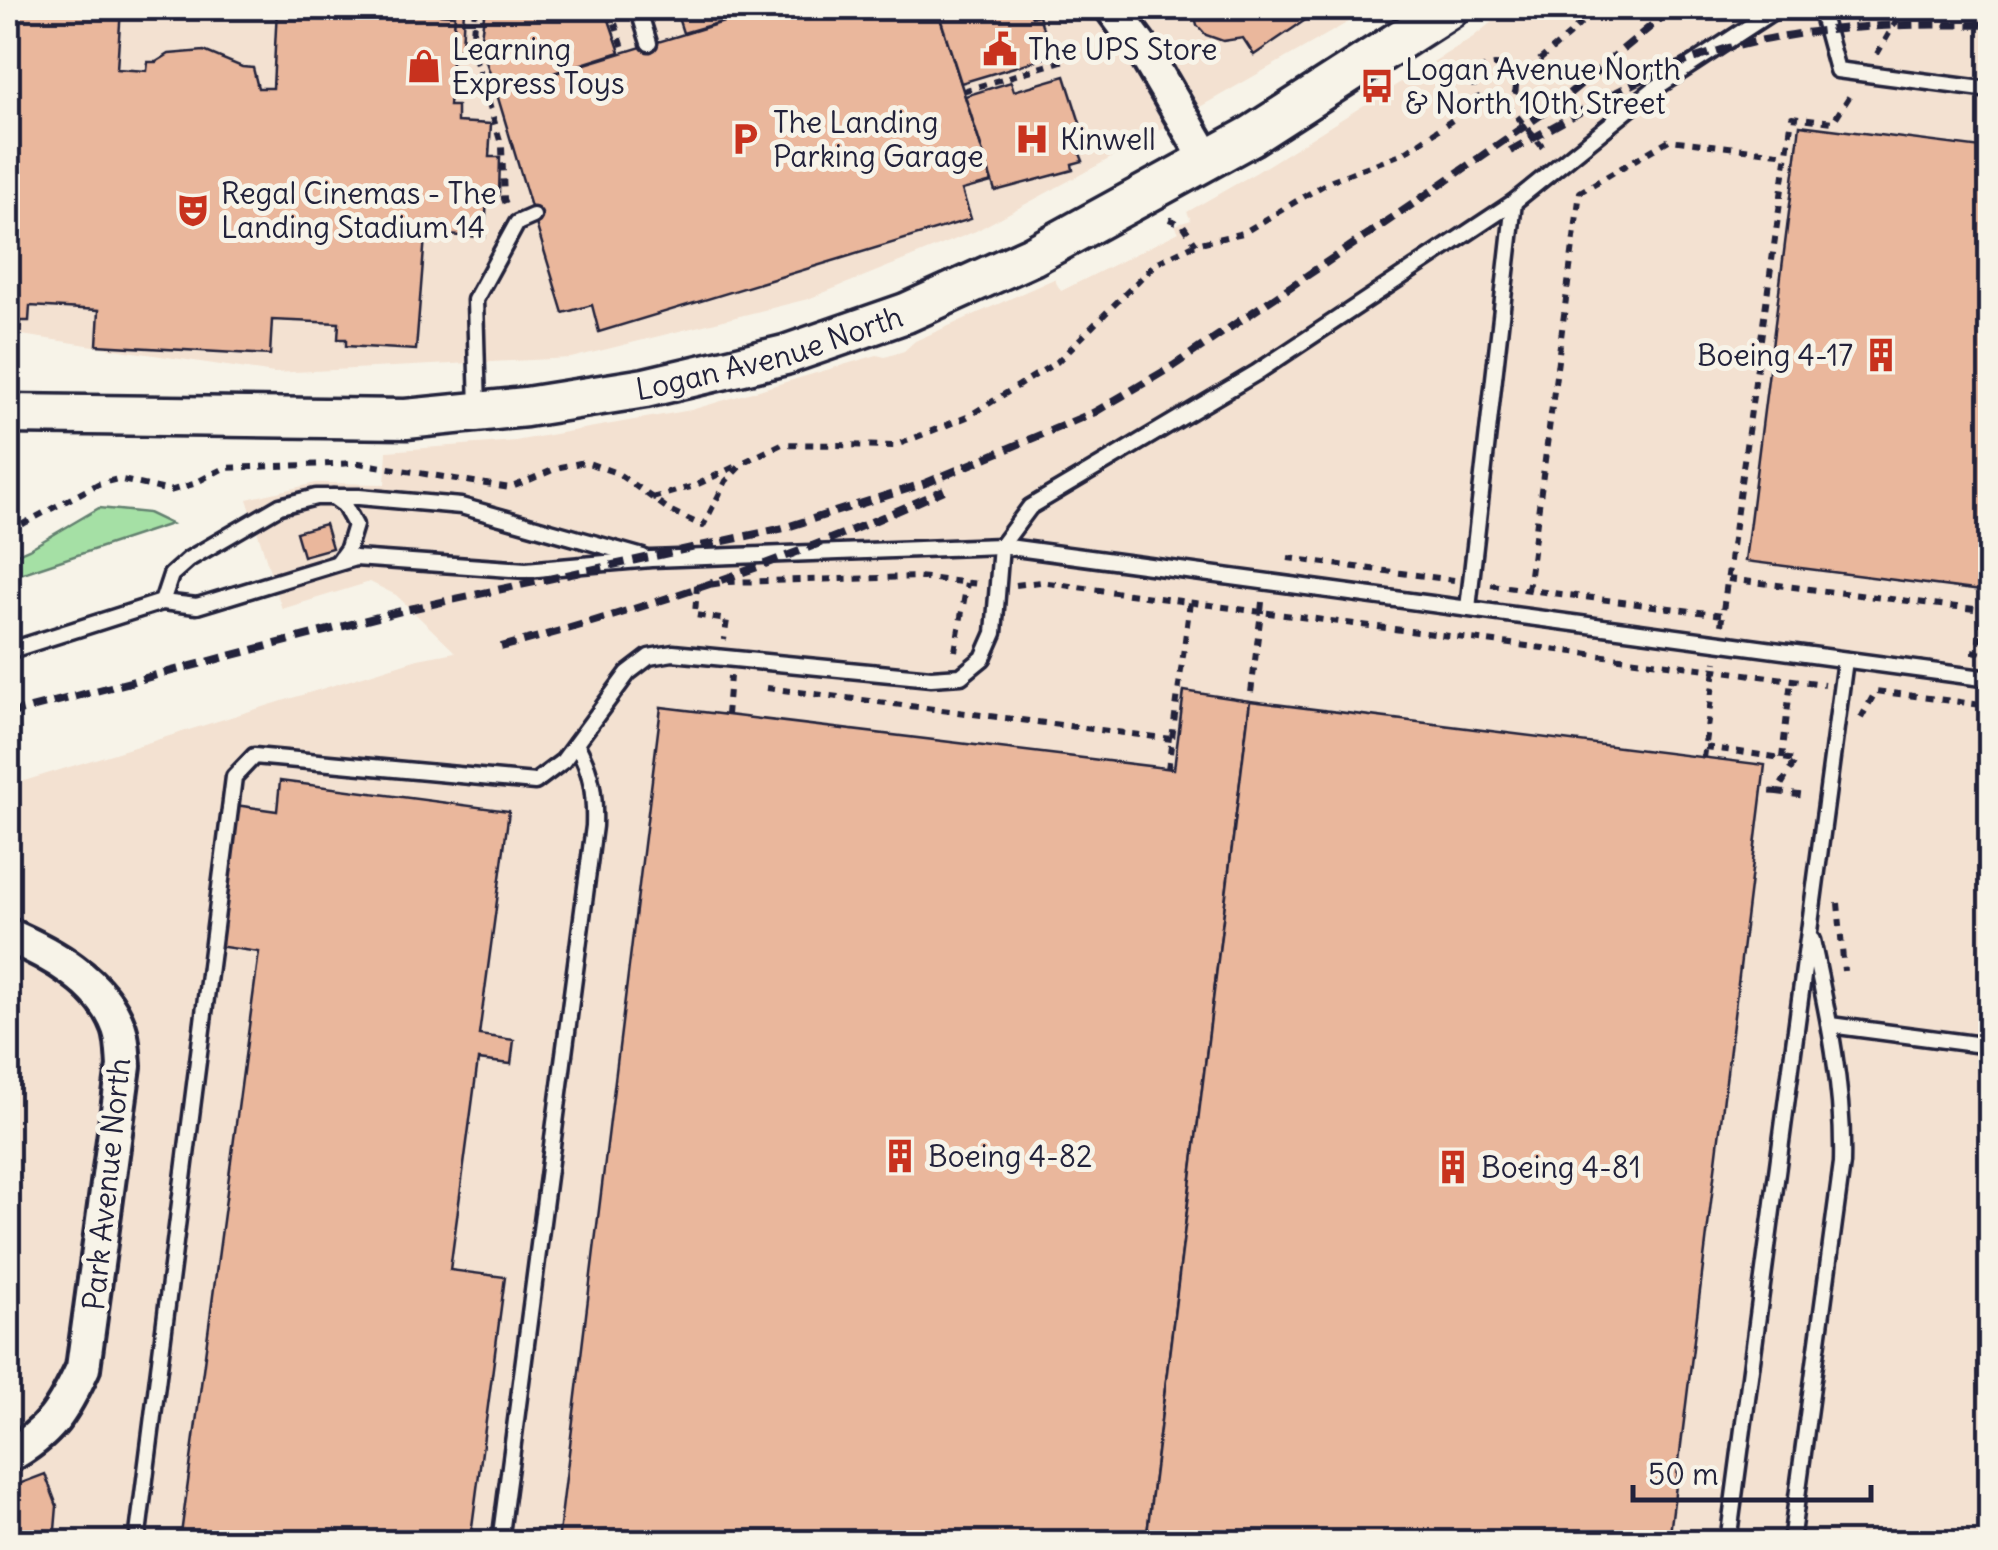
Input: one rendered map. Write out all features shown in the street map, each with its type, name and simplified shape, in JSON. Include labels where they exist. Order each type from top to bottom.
[{"type":"main road","name":"Logan Avenue North","points":[[8,414],[406,418],[645,388],[802,349],[906,313],[1032,256],[1208,161],[1450,8]]},
{"type":"street","points":[[1112,8],[1143,50],[1208,161]]},
{"type":"street","name":"Park Avenue North","points":[[8,936],[47,952],[96,991],[119,1028],[124,1066],[83,1368],[64,1408],[44,1433],[8,1456]]},
{"type":"lane","points":[[638,8],[649,43]]},
{"type":"lane","points":[[136,1542],[234,777],[254,756],[535,782],[563,761],[628,674],[649,657],[672,653],[931,678],[961,676],[983,658],[994,633],[1002,546],[1030,506],[1256,372],[1514,202],[1654,89],[1778,8]]},
{"type":"lane","points":[[1820,8],[1838,70],[1990,90]]},
{"type":"lane","points":[[1468,608],[1514,202]]},
{"type":"lane","points":[[478,411],[475,300],[517,222],[533,216]]},
{"type":"lane","points":[[162,602],[171,575],[189,559],[280,506],[332,497],[461,506],[651,559]]},
{"type":"lane","points":[[332,497],[344,504],[355,526],[348,548],[338,562]]},
{"type":"lane","points":[[8,651],[162,602],[197,606],[356,558],[526,570],[700,556],[1002,546],[1990,679]]},
{"type":"lane","points":[[1728,1542],[1845,660]]},
{"type":"lane","points":[[500,1542],[594,826],[595,792],[586,761],[576,744]]},
{"type":"lane","points":[[1791,1542],[1842,1163],[1843,1125],[1830,1025],[1810,929]]},
{"type":"lane","points":[[1830,1025],[1990,1046]]},
{"type":"path","points":[[474,8],[472,47],[502,147],[504,199],[517,222]]},
{"type":"path","points":[[610,8],[624,51]]},
{"type":"path","points":[[1515,81],[1596,8]]},
{"type":"path","points":[[1703,758],[1792,118],[1833,122],[1904,8]]},
{"type":"path","points":[[963,90],[1078,56]]},
{"type":"path","points":[[1485,67],[1504,67],[1515,81],[1515,92],[1507,104],[1493,108],[1480,101],[1474,82],[1485,67]]},
{"type":"path","points":[[652,498],[694,486],[782,444],[894,446],[967,417],[1057,362],[1156,263],[1196,244],[1243,233],[1332,180],[1404,153],[1480,101]]},
{"type":"path","points":[[1528,590],[1580,192],[1668,140],[1787,154]]},
{"type":"path","points":[[1170,220],[1182,224],[1196,244]]},
{"type":"path","points":[[8,532],[98,484],[118,479],[170,491],[224,468],[359,463],[510,488],[560,467],[585,462],[617,473],[703,526]]},
{"type":"path","points":[[728,714],[732,684],[725,658],[727,620],[695,615],[696,587],[703,526],[726,481],[744,462]]},
{"type":"path","points":[[1287,558],[1722,615]]},
{"type":"path","points":[[696,587],[728,582],[918,577],[997,586],[1040,582],[1876,691]]},
{"type":"path","points":[[1728,579],[1990,611]]},
{"type":"path","points":[[1168,769],[1190,602]]},
{"type":"path","points":[[1250,701],[1261,612]]},
{"type":"path","points":[[1782,758],[1792,680]]},
{"type":"path","points":[[717,682],[732,684]]},
{"type":"path","points":[[751,686],[1172,739]]},
{"type":"path","points":[[1704,747],[1796,760],[1777,792],[1761,791]]},
{"type":"shaded area","points":[[8,8],[1373,8],[976,231],[808,299],[571,358],[274,373],[8,333]]},
{"type":"shaded area","points":[[1509,8],[1990,8],[1990,1542],[8,1542],[8,786],[418,659],[455,652],[396,595],[370,582],[282,609],[247,499],[316,483],[385,484],[387,451],[515,441],[691,410],[877,355],[885,357],[904,351],[915,341],[1054,279],[1061,291],[1179,232],[1175,225],[1191,220],[1187,212],[1473,37]]},
{"type":"green space","points":[[99,508],[148,513],[171,524],[8,578],[8,558]]},
{"type":"building","points":[[121,8],[117,69],[147,71],[148,62],[169,54],[204,51],[253,68],[258,88],[273,88],[277,8],[412,8],[412,12],[455,15],[449,106],[457,106],[457,122],[491,124],[489,157],[500,157],[499,195],[487,194],[485,237],[443,235],[445,225],[426,224],[416,350],[346,346],[346,339],[338,339],[339,323],[272,320],[270,355],[97,345],[99,310],[30,306],[29,321],[20,321],[20,327],[8,326],[8,11]]},
{"type":"building","points":[[412,8],[464,8],[462,49],[453,49],[455,15],[412,12]]},
{"type":"building","points":[[485,8],[605,8],[620,52],[496,91],[480,44]]},
{"type":"building","points":[[675,8],[770,8],[683,33]]},
{"type":"building","name":"The Landing Parking Garage","points":[[770,8],[937,8],[992,182],[962,190],[971,219],[599,332],[592,305],[563,313],[496,91]]},
{"type":"building","points":[[937,8],[1027,8],[1032,17],[1039,15],[1051,56],[961,83]]},
{"type":"building","points":[[1193,8],[1323,8],[1254,55],[1243,38],[1223,41],[1206,35],[1197,25]]},
{"type":"building","name":"Kinwell","points":[[1065,76],[1088,148],[1079,151],[1083,161],[1072,164],[1073,170],[995,191],[965,96],[1011,82],[1014,91]]},
{"type":"building","name":"Boeing 4-17","points":[[1800,125],[1990,149],[1990,592],[1745,561]]},
{"type":"building","points":[[325,524],[332,548],[303,556],[296,532]]},
{"type":"building","name":"Boeing 4-82","points":[[1184,691],[1250,701],[1146,1542],[558,1542],[661,707],[1174,769]]},
{"type":"building","name":"Boeing 4-81","points":[[1250,701],[1765,765],[1669,1542],[1146,1542]]},
{"type":"building","points":[[280,781],[509,811],[479,1035],[514,1040],[511,1064],[478,1060],[450,1270],[505,1277],[470,1542],[180,1542],[259,952],[217,946],[235,805],[277,811]]},
{"type":"building","points":[[45,1474],[57,1506],[54,1542],[8,1542],[8,1488]]},
{"type":"railway","points":[[8,714],[405,610],[784,528],[926,483],[1095,412],[1173,366],[1559,102],[1673,8]]},
{"type":"railway","points":[[1510,151],[1652,75],[1737,46],[1845,28],[1990,25]]},
{"type":"railway","points":[[501,647],[726,578],[944,490]]},
{"type":"place","name":"The UPS Store","points":[[1000,49]]},
{"type":"place","name":"Learning Express Toys","points":[[424,66]]},
{"type":"place","name":"Logan Avenue North & North 10th Street","points":[[1377,86]]},
{"type":"place","name":"The Landing Parking Garage","points":[[745,139]]},
{"type":"place","name":"Kinwell","points":[[1032,139]]},
{"type":"place","name":"Regal Cinemas - The Landing Stadium 14","points":[[193,210]]},
{"type":"place","name":"Boeing 4-17","points":[[1881,355]]},
{"type":"place","name":"Boeing 4-82","points":[[900,1156]]},
{"type":"place","name":"Boeing 4-81","points":[[1453,1167]]}]
